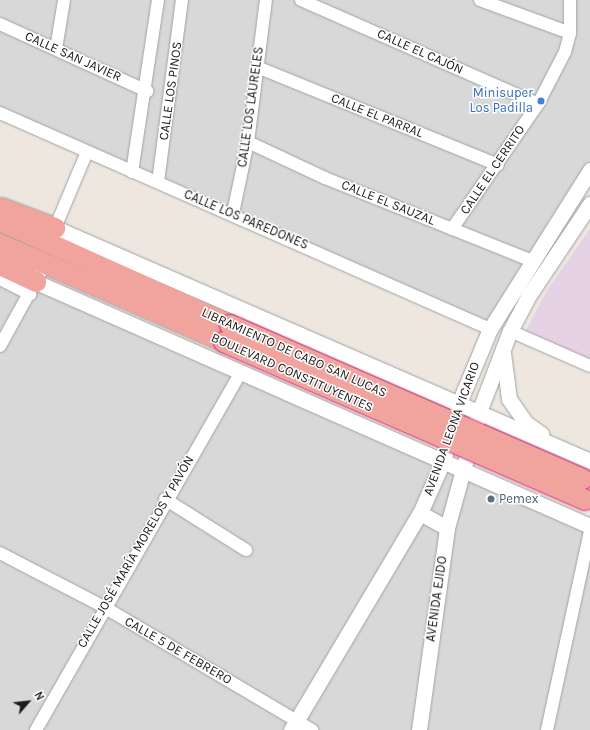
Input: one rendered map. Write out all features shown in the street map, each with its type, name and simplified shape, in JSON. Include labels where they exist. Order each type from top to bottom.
[{"type":"highway","points":[[0,207],[55,228]]},
{"type":"highway","name":"LIBRAMIENTO DE CABO SAN LUCAS","points":[[0,221],[227,334],[588,495]]},
{"type":"highway","name":"BOULEVARD CONSTITUYENTES","points":[[0,244],[45,264],[227,334]]},
{"type":"highway","points":[[0,265],[33,288]]},
{"type":"street","points":[[56,49],[64,0]]},
{"type":"street","name":"CALLE LOS PINOS","points":[[132,172],[147,91],[158,0]]},
{"type":"street","name":"CALLE LOS PINOS","points":[[158,182],[182,0]]},
{"type":"street","name":"CALLE LOS LAURELES","points":[[233,213],[248,142],[266,0]]},
{"type":"street","name":"CALLE EL CAJÓN","points":[[301,0],[538,104]]},
{"type":"street","points":[[480,0],[570,33]]},
{"type":"street","name":"CALLE EL CERRITO","points":[[452,229],[498,165],[538,104],[565,52],[570,33],[570,0]]},
{"type":"street","name":"CALLE SAN JAVIER","points":[[0,24],[147,91]]},
{"type":"street","name":"CALLE EL PARRAL","points":[[257,67],[498,165]]},
{"type":"street","name":"CALLE LOS PAREDONES","points":[[0,113],[132,172],[233,213],[490,329]]},
{"type":"street","name":"CALLE EL SAUZAL","points":[[248,142],[452,229],[530,260]]},
{"type":"street","points":[[88,152],[55,228],[414,383],[570,453],[590,460]]},
{"type":"street","name":"AVENIDA LEONA VICARIO","points":[[294,725],[420,514],[443,461],[459,403],[490,329],[530,260],[590,170]]},
{"type":"street","name":"AVENIDA LEONA VICARIO","points":[[463,469],[479,412],[510,331],[529,295],[590,204]]},
{"type":"street","points":[[0,346],[45,264]]},
{"type":"street","points":[[0,279],[33,288]]},
{"type":"street","name":"BOULEVARD CONSTITUYENTES","points":[[33,288],[463,469],[553,511],[590,526]]},
{"type":"street","points":[[510,331],[590,366]]},
{"type":"street","points":[[503,351],[509,399],[516,412],[570,453]]},
{"type":"street","name":"CALLE JOSÉ MARÍA MORELOS Y PAVÓN","points":[[36,730],[165,499],[239,375]]},
{"type":"street","points":[[390,439],[412,436],[426,422],[426,400],[414,383]]},
{"type":"street","points":[[553,511],[541,491],[541,472],[555,457],[570,453]]},
{"type":"street","name":"AVENIDA EJIDO","points":[[419,730],[447,528],[463,469]]},
{"type":"street","points":[[165,499],[246,550]]},
{"type":"street","points":[[420,514],[447,528]]},
{"type":"street","points":[[547,730],[590,531]]},
{"type":"street","name":"CALLE 5 DE FEBRERO","points":[[0,553],[104,607],[294,725],[312,730]]},
{"type":"shaded area","points":[[0,0],[590,0],[590,170],[490,329],[0,113]]},
{"type":"shaded area","points":[[590,229],[590,360],[525,332],[548,289]]},
{"type":"shaded area","points":[[0,265],[590,526],[590,730],[0,730]]},
{"type":"place","name":"Minisuper Los Padilla","points":[[541,101]]},
{"type":"place","name":"Pemex","points":[[491,499]]}]
